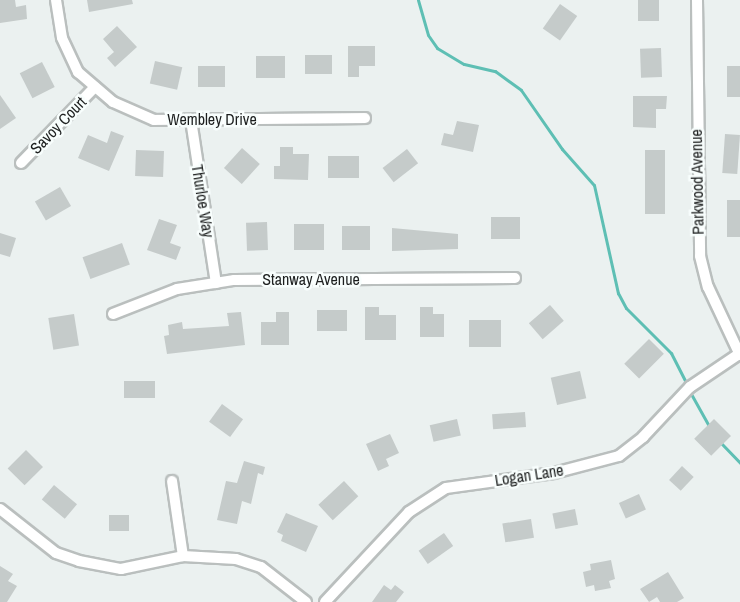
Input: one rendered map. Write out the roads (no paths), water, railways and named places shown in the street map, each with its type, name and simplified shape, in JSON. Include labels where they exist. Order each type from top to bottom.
[{"type":"street","name":"Wembley Drive","points":[[56,0],[62,38],[78,72],[113,102],[154,120],[365,118]]},
{"type":"street","name":"Parkwood Avenue","points":[[697,0],[699,256],[708,287],[739,355]]},
{"type":"street","name":"Savoy Court","points":[[21,163],[95,87]]},
{"type":"street","name":"Thurloe Way","points":[[190,120],[216,283]]},
{"type":"street","name":"Stanway Avenue","points":[[113,314],[177,289],[216,283],[515,278]]},
{"type":"street","name":"Logan Lane","points":[[326,602],[409,512],[446,488],[554,472],[619,456],[643,437],[690,387],[739,355]]},
{"type":"street","points":[[172,481],[183,556]]},
{"type":"street","points":[[0,509],[56,553],[102,567],[121,568],[183,556],[236,559],[261,567],[306,602]]},
{"type":"waterway","points":[[418,0],[428,35],[437,48],[464,64],[495,71],[521,90],[562,149],[594,185],[618,293],[626,308],[671,353],[688,386]]},
{"type":"waterway","points":[[690,392],[710,428]]},
{"type":"waterway","points":[[721,443],[740,463]]}]
